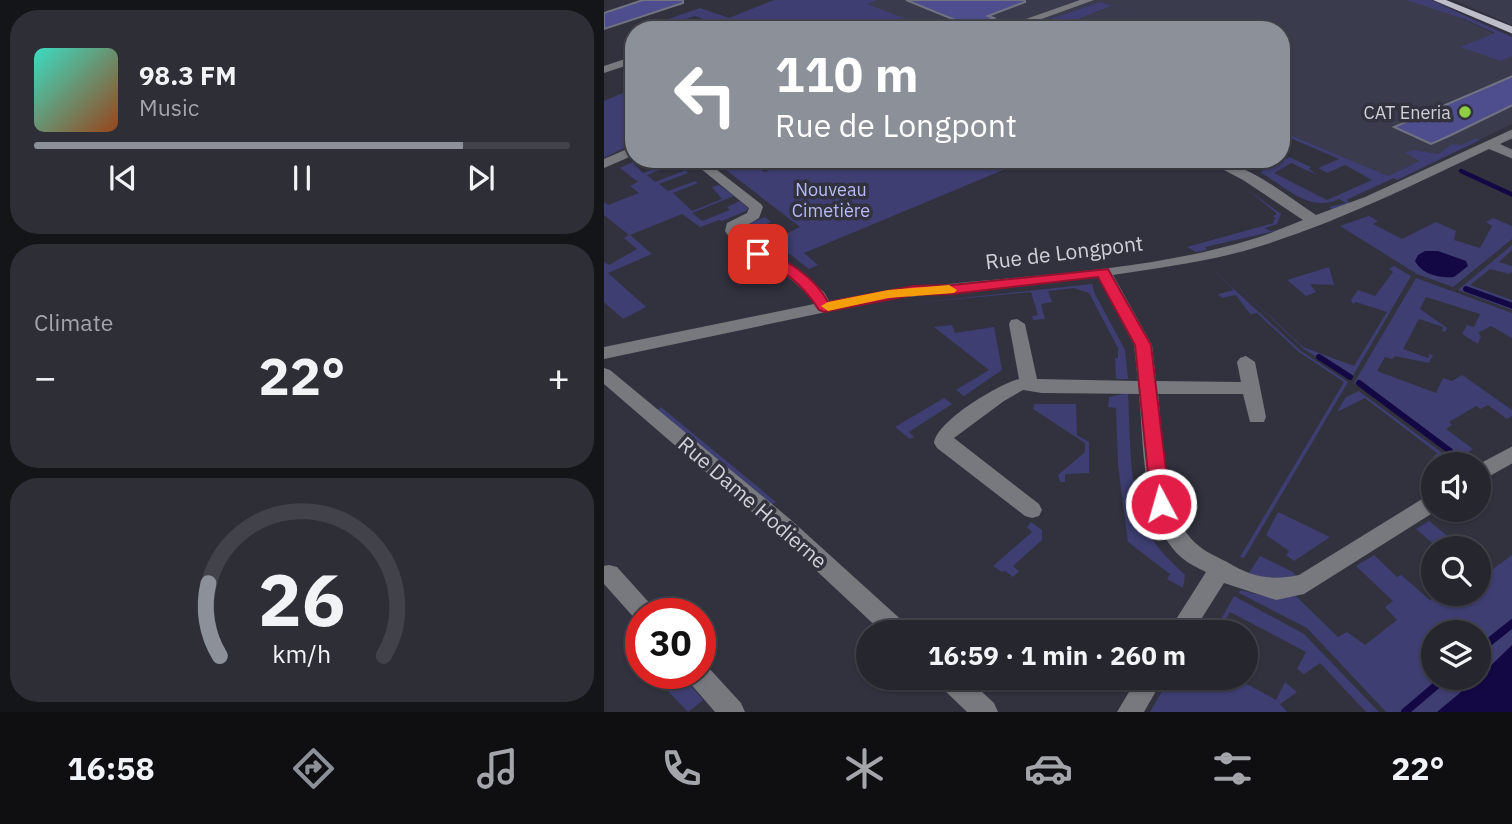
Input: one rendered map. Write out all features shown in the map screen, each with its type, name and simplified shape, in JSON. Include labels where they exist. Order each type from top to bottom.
[{"type":"main road","points":[[1438,0],[1512,31]]},
{"type":"street","points":[[1027,21],[1089,0]]},
{"type":"street","points":[[604,70],[625,62]]},
{"type":"street","name":"Rue de Longpont","points":[[604,353],[913,291],[952,290],[1103,272],[1202,256],[1258,242],[1316,222],[1370,200],[1512,133]]},
{"type":"street","points":[[1489,144],[1512,155]]},
{"type":"street","points":[[604,164],[625,154]]},
{"type":"street","points":[[706,168],[756,207],[754,215],[732,226],[732,231],[758,254],[778,261],[818,295],[824,307]]},
{"type":"street","points":[[1228,168],[1248,177],[1316,222]]},
{"type":"street","points":[[1103,272],[1143,345],[1161,504],[1172,530],[1190,552],[1238,580],[1276,590],[1304,584],[1421,510]]},
{"type":"street","points":[[1017,324],[1029,383]]},
{"type":"street","points":[[1246,362],[1257,417]]},
{"type":"street","name":"Rue Dame Hodierne","points":[[604,374],[782,525],[886,620]]},
{"type":"street","points":[[1032,510],[944,443],[945,435],[1007,390],[1029,383],[1042,387],[1253,388]]},
{"type":"street","points":[[1491,466],[1512,453]]},
{"type":"street","points":[[1188,620],[1219,571]]},
{"type":"street","points":[[609,574],[631,598]]},
{"type":"street","points":[[711,689],[732,712]]},
{"type":"street","points":[[962,690],[985,712]]},
{"type":"street","points":[[1130,712],[1144,690]]},
{"type":"shaded area","points":[[774,0],[1422,0],[1512,42],[1512,124],[1397,180],[1290,135],[1290,21],[768,21]]},
{"type":"shaded area","points":[[1454,0],[1512,0],[1512,25]]},
{"type":"shaded area","points":[[1425,251],[1438,251],[1466,261],[1468,266],[1454,277],[1432,275],[1422,270],[1415,261],[1418,255]]},
{"type":"shaded area","points":[[1512,645],[1512,712],[1437,712],[1463,690],[1491,690],[1491,665]]},
{"type":"green space","points":[[774,0],[877,0],[867,4],[911,21],[709,21],[695,16],[680,21],[663,21],[700,8],[729,18]]},
{"type":"green space","points":[[1406,0],[1431,0],[1512,37],[1512,56],[1501,61],[1460,47],[1495,33],[1464,19]]},
{"type":"green space","points":[[1101,2],[1153,21],[1111,6],[1072,21],[1044,21]]},
{"type":"green space","points":[[625,92],[625,148],[604,158],[604,101]]},
{"type":"green space","points":[[1290,135],[1388,176],[1420,161],[1405,153],[1413,150],[1438,154],[1452,144],[1461,145],[1476,138],[1480,140],[1397,180],[1394,178],[1346,200],[1351,203],[1333,210],[1329,207],[1346,203],[1339,199],[1318,203],[1308,201],[1260,172],[1268,168],[1282,168],[1274,173],[1327,200],[1372,180],[1345,165],[1327,173],[1318,168],[1339,159],[1290,138]]},
{"type":"green space","points":[[1290,157],[1311,167],[1309,169],[1317,175],[1291,163]]},
{"type":"green space","points":[[625,166],[625,168],[638,168],[643,173],[665,168],[647,175],[655,182],[686,170],[688,173],[659,184],[668,191],[695,181],[698,183],[673,193],[692,211],[722,199],[712,187],[719,185],[734,196],[692,213],[702,221],[730,210],[727,207],[740,201],[748,208],[722,221],[700,227],[682,214],[630,235],[652,254],[608,273],[646,307],[623,319],[604,302],[604,262],[609,265],[637,249],[624,238],[629,235],[604,215],[604,202],[608,205],[639,193],[630,186],[638,182],[620,168]]},
{"type":"green space","name":"Nouveau Cimetière","points":[[724,168],[757,168],[765,172],[773,168],[1008,168],[804,253],[818,265],[809,269],[787,252],[771,248],[748,229],[752,222],[765,217],[771,222],[762,226],[777,238],[800,227]]},
{"type":"green space","points":[[1248,190],[1281,214],[1277,224],[1265,228],[1270,231],[1284,229],[1205,247],[1207,250],[1196,252],[1187,247],[1274,223],[1273,220],[1276,219],[1273,216],[1277,214]]},
{"type":"green space","points":[[1369,216],[1378,221],[1373,224],[1402,239],[1436,222],[1456,231],[1454,240],[1480,248],[1492,226],[1486,222],[1493,218],[1512,226],[1512,239],[1453,287],[1417,274],[1340,226]]},
{"type":"green space","points":[[1512,245],[1512,250],[1499,262],[1512,266],[1512,272],[1509,274],[1490,269],[1470,285],[1512,300],[1512,310],[1458,290]]},
{"type":"green space","points":[[1216,266],[1303,347],[1354,366],[1387,312],[1356,302],[1353,304],[1351,300],[1358,290],[1375,296],[1393,272],[1389,269],[1394,266],[1411,276],[1351,379],[1304,349]]},
{"type":"green space","points":[[1210,267],[1301,351],[1348,382],[1244,558],[1240,557],[1344,382],[1299,352],[1257,313],[1250,314],[1236,295],[1222,298],[1218,294],[1234,290]]},
{"type":"green space","points":[[1329,267],[1334,285],[1310,284],[1316,292],[1306,296],[1287,280]]},
{"type":"green space","points":[[1416,278],[1512,313],[1512,338],[1491,326],[1478,333],[1481,336],[1478,344],[1462,334],[1467,325],[1474,327],[1480,314],[1426,297],[1420,309],[1447,328],[1445,332],[1442,331],[1443,327],[1419,319],[1403,349],[1428,358],[1430,354],[1433,355],[1429,363],[1395,356],[1392,359],[1385,357],[1377,371],[1436,393],[1443,378],[1452,381],[1462,375],[1512,410],[1512,416],[1507,419],[1488,405],[1480,409],[1476,406],[1449,422],[1452,425],[1446,429],[1473,449],[1468,452],[1449,452],[1354,383]]},
{"type":"green space","points":[[1092,284],[1125,350],[1128,379],[1116,379],[1115,358],[1118,358],[1118,348],[1089,293],[1074,288],[1048,291],[1052,302],[1041,304],[1045,319],[1033,320],[1032,316],[1038,315],[1031,292],[905,304]]},
{"type":"green space","points":[[952,325],[955,333],[994,327],[1002,370],[964,396],[956,390],[989,370],[934,327]]},
{"type":"green space","points":[[1359,391],[1441,452],[1436,452],[1365,398],[1337,412],[1346,397]]},
{"type":"green space","points":[[1128,393],[1131,457],[1138,505],[1145,527],[1155,543],[1185,575],[1183,588],[1167,579],[1170,574],[1128,542],[1118,465],[1116,408],[1108,407],[1109,397]]},
{"type":"green space","points":[[944,398],[952,404],[909,432],[914,437],[910,439],[895,427]]},
{"type":"green space","points":[[1034,404],[1076,404],[1077,435],[1089,442],[1089,473],[1065,474],[1065,482],[1060,482],[1058,475],[1085,452],[1085,443],[1033,409]]},
{"type":"green space","points":[[661,407],[776,502],[768,507],[655,412]]},
{"type":"green space","points":[[1278,512],[1330,537],[1294,561],[1286,555],[1289,551],[1266,535]]},
{"type":"green space","points":[[1031,522],[1042,530],[1042,540],[1013,566],[1019,571],[1013,577],[993,566],[1032,532],[1027,527]]},
{"type":"green space","points":[[1430,522],[1447,536],[1424,536],[1416,529]]},
{"type":"green space","points":[[1374,555],[1397,577],[1401,575],[1421,592],[1421,606],[1491,606],[1491,571],[1512,555],[1512,712],[1386,712],[1307,628],[1239,593],[1240,590],[1268,597],[1296,596],[1338,637],[1347,632],[1365,645],[1397,620],[1385,607],[1393,601],[1356,566]]},
{"type":"green space","points":[[1260,556],[1293,572],[1297,577],[1273,580],[1249,573]]},
{"type":"green space","points":[[1234,596],[1304,634],[1379,712],[1366,712],[1320,663],[1304,674],[1297,669],[1306,652],[1258,627],[1258,620],[1245,620],[1230,612],[1225,620],[1221,620]]},
{"type":"green space","points":[[1285,682],[1297,692],[1280,704],[1287,712],[1150,712],[1163,690],[1258,690],[1276,700]]},
{"type":"green space","points":[[694,689],[703,700],[688,712],[667,690]]},
{"type":"building","points":[[643,0],[683,0],[683,3],[604,29],[604,13]]},
{"type":"building","points":[[906,0],[1025,0],[988,16],[994,18],[987,21],[957,21]]},
{"type":"building","name":"CAT Eneria","points":[[1513,76],[1513,105],[1431,144],[1394,127]]},
{"type":"waterway","points":[[1461,171],[1513,195]]},
{"type":"waterway","points":[[1466,289],[1513,306]]},
{"type":"waterway","points":[[1319,357],[1350,377]]},
{"type":"waterway","points":[[1359,383],[1450,451]]},
{"type":"waterway","points":[[1491,640],[1513,623]]},
{"type":"waterway","points":[[1405,712],[1431,690]]},
{"type":"slow traffic","points":[[828,306],[888,294],[949,290]]},
{"type":"place","name":"CAT Eneria","points":[[1465,112]]},
{"type":"route","points":[[758,254],[778,261],[818,295],[824,307],[888,294],[952,290],[967,286],[1103,272],[1143,345],[1161,504]]}]
